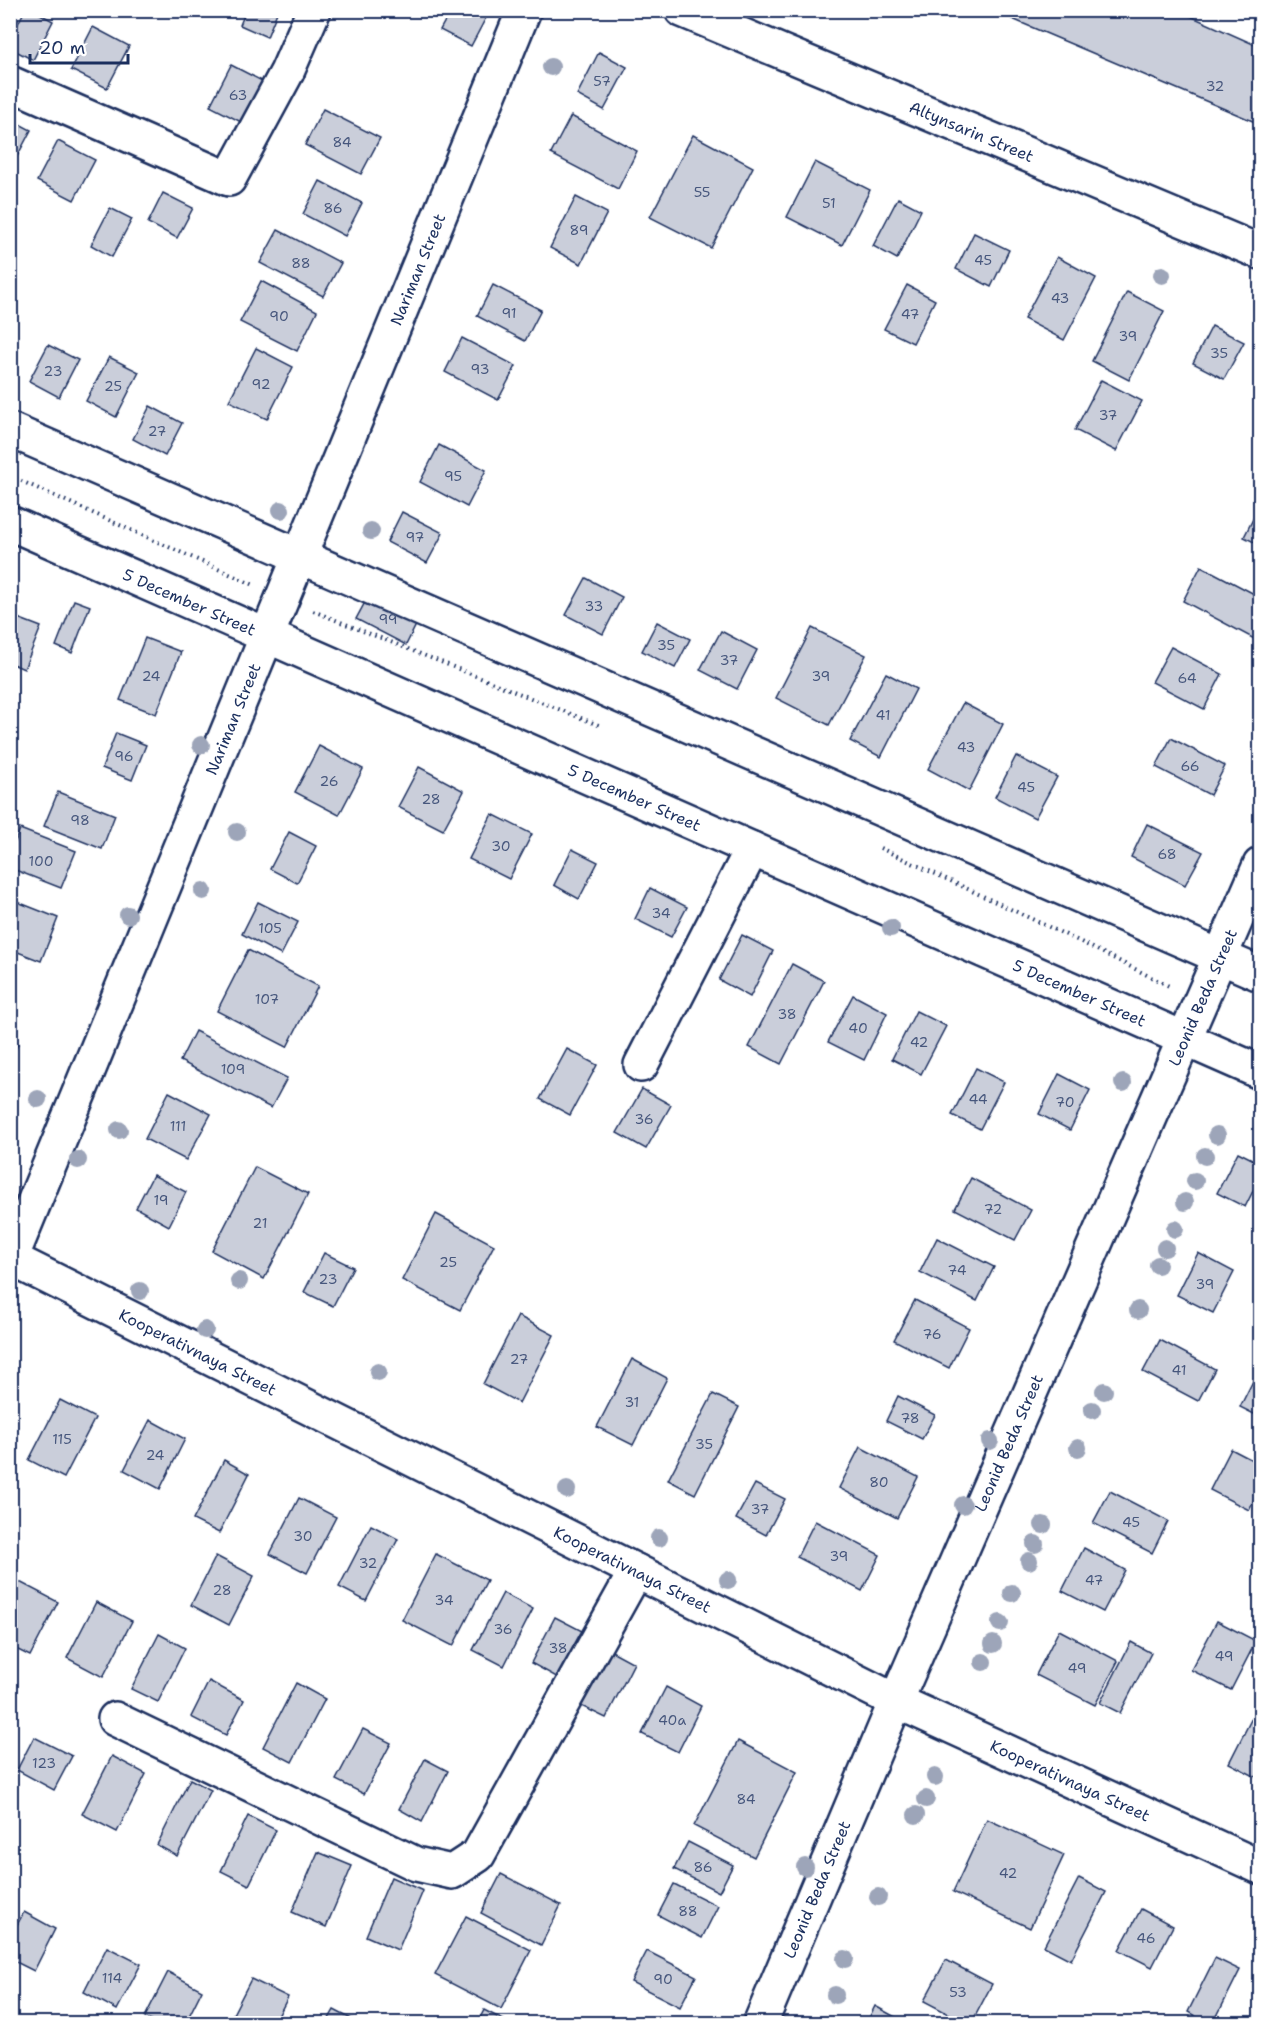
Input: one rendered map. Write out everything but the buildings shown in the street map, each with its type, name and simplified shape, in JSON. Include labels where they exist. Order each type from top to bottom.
[{"type":"street","points":[[10,83],[229,178],[288,72],[314,10]]},
{"type":"street","name":"Nariman Street","points":[[11,1259],[524,10]]},
{"type":"street","name":"Altynsarin Street","points":[[682,10],[1260,252]]},
{"type":"street","points":[[10,430],[1260,974]]},
{"type":"street","name":"5 December Street","points":[[10,524],[1260,1072]]},
{"type":"street","points":[[641,1065],[752,849]]},
{"type":"street","name":"Leonid Beda Street","points":[[760,2024],[896,1701],[1260,865]]},
{"type":"street","name":"Kooperativnaya Street","points":[[11,1259],[896,1701],[1260,1867]]},
{"type":"street","points":[[116,1719],[416,1864],[452,1872],[478,1855],[636,1570]]},
{"type":"path","points":[[10,476],[283,598],[612,731]]},
{"type":"path","points":[[878,847],[1082,942],[1178,990]]}]
